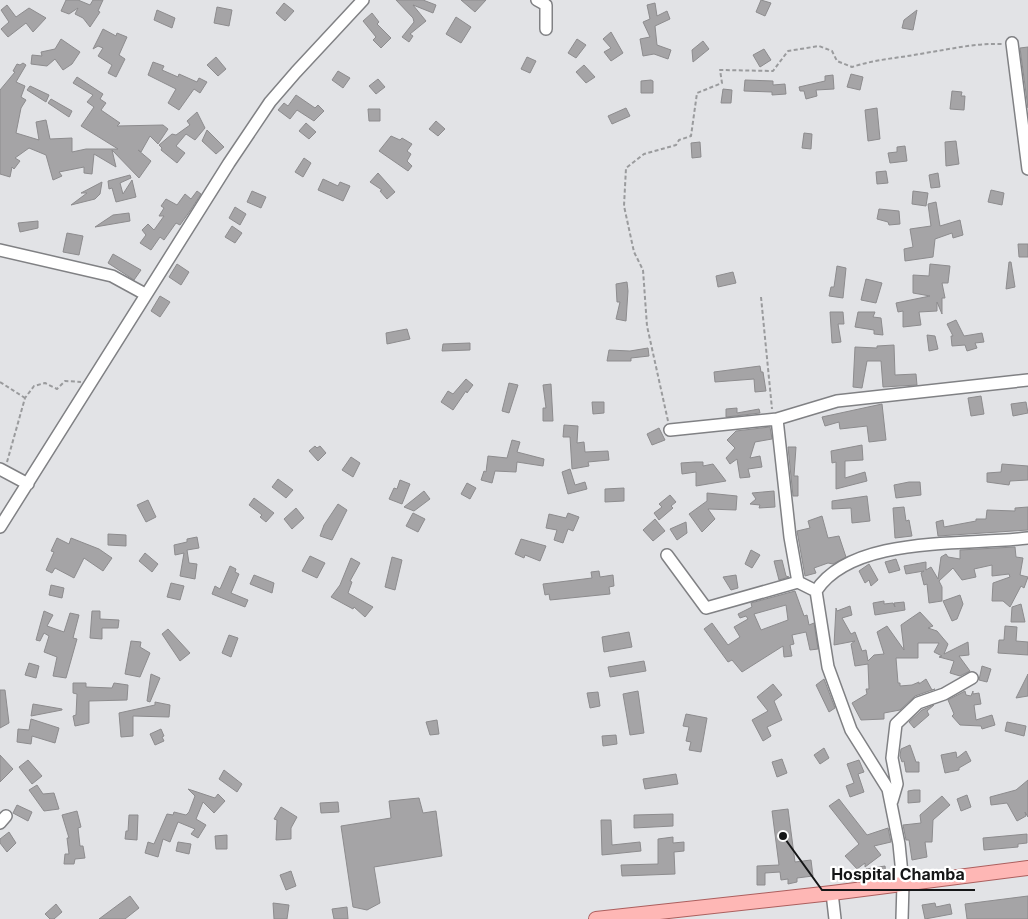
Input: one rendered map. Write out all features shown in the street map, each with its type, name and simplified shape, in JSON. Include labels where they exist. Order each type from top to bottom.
[{"type":"main road","points":[[596,919],[832,893],[1028,868]]},
{"type":"street","points":[[0,527],[145,294],[192,224],[229,162],[270,102],[363,0]]},
{"type":"street","points":[[537,0],[546,5],[546,29]]},
{"type":"street","points":[[1012,43],[1028,169]]},
{"type":"street","points":[[0,250],[112,276],[145,294]]},
{"type":"street","points":[[670,430],[778,419],[837,401],[1028,380]]},
{"type":"street","points":[[778,419],[790,537],[798,582]]},
{"type":"street","points":[[1,469],[28,484]]},
{"type":"street","points":[[816,591],[836,571],[872,554],[902,547],[1028,538]]},
{"type":"street","points":[[667,555],[706,608],[798,582],[816,591]]},
{"type":"street","points":[[816,591],[828,667],[851,730],[885,781],[891,802],[898,837],[903,884],[902,919]]},
{"type":"street","points":[[891,802],[897,784],[892,758],[896,724],[918,703],[944,694],[972,678]]},
{"type":"street","points":[[832,893],[836,919]]},
{"type":"path","points":[[670,430],[647,326],[643,270],[634,252],[624,206],[626,168],[644,154],[676,145],[679,140],[691,136],[697,93],[722,83],[720,70],[773,71],[788,51],[819,46],[832,51],[838,61],[852,67],[872,60],[924,54],[970,44],[1012,43]]},
{"type":"path","points":[[761,297],[772,410],[778,419]]},
{"type":"path","points":[[1,469],[6,464],[26,398],[34,386],[45,383],[57,389],[65,381],[90,384]]},
{"type":"path","points":[[0,382],[26,398]]},
{"type":"building","points":[[66,0],[78,0],[90,5],[93,0],[103,0],[98,11],[100,12],[90,27],[83,18],[75,14],[78,8],[69,14],[61,11]]},
{"type":"building","points":[[396,0],[423,0],[436,5],[433,13],[413,5],[426,21],[410,34],[413,36],[409,42],[402,37],[414,22],[413,18]]},
{"type":"building","points":[[461,0],[486,0],[475,12]]},
{"type":"building","points":[[761,0],[771,3],[765,16],[756,12]]},
{"type":"building","points":[[284,3],[294,11],[285,21],[276,13]]},
{"type":"building","points":[[655,3],[657,16],[667,11],[670,19],[655,26],[657,45],[671,50],[668,59],[654,54],[643,56],[640,39],[650,37],[643,22],[650,19],[647,5]]},
{"type":"building","points":[[7,5],[16,17],[29,8],[46,18],[33,32],[26,23],[8,37],[1,29],[9,22],[1,10]]},
{"type":"building","points":[[217,7],[232,10],[229,26],[214,23]]},
{"type":"building","points":[[157,10],[175,18],[172,28],[154,20]]},
{"type":"building","points":[[917,10],[913,30],[902,28],[904,20]]},
{"type":"building","points":[[372,13],[379,22],[377,24],[391,38],[381,48],[373,40],[376,37],[363,21]]},
{"type":"building","points":[[456,17],[471,27],[461,43],[446,34]]},
{"type":"building","points":[[103,29],[116,36],[117,33],[127,37],[119,55],[125,59],[116,77],[108,73],[112,65],[98,56],[103,48],[98,46],[93,49]]},
{"type":"building","points":[[611,32],[623,53],[611,61],[604,52],[611,48],[603,39]]},
{"type":"building","points":[[61,39],[80,52],[72,64],[63,70],[55,59],[47,66],[31,64],[32,55],[42,56],[41,52],[55,49]]},
{"type":"building","points":[[577,39],[586,45],[576,58],[568,53]]},
{"type":"building","points":[[703,41],[709,49],[693,62],[692,50]]},
{"type":"building","points":[[1028,47],[1028,108],[1020,48]]},
{"type":"building","points":[[764,49],[771,60],[760,67],[753,55]]},
{"type":"building","points":[[216,57],[226,69],[218,76],[207,65]]},
{"type":"building","points":[[527,57],[536,61],[530,73],[521,69]]},
{"type":"building","points":[[153,62],[164,66],[162,70],[178,77],[179,74],[197,82],[199,78],[207,82],[200,93],[194,89],[179,110],[168,103],[176,89],[148,75]]},
{"type":"building","points":[[23,63],[26,65],[16,82],[25,86],[21,97],[26,100],[21,108],[16,133],[39,140],[36,122],[46,120],[50,139],[72,138],[72,152],[86,149],[118,149],[81,126],[94,107],[87,102],[93,95],[73,83],[77,77],[103,94],[100,99],[106,103],[101,110],[120,123],[117,126],[163,125],[168,129],[158,144],[150,136],[141,152],[138,150],[151,161],[139,178],[112,150],[116,167],[94,154],[92,174],[84,173],[84,167],[59,172],[62,176],[53,180],[46,155],[29,148],[15,158],[20,161],[14,169],[12,167],[10,177],[0,174],[0,90],[15,72],[13,71],[17,64]]},
{"type":"building","points":[[584,65],[595,77],[586,83],[576,72]]},
{"type":"building","points":[[338,71],[350,78],[343,88],[332,80]]},
{"type":"building","points":[[851,74],[863,77],[860,90],[847,87]]},
{"type":"building","points":[[833,75],[834,89],[816,90],[817,96],[806,99],[804,91],[800,91],[799,87],[825,81],[825,76]]},
{"type":"building","points":[[378,79],[385,87],[376,94],[369,86]]},
{"type":"building","points":[[745,80],[773,81],[773,85],[785,84],[786,94],[772,95],[772,92],[744,91]]},
{"type":"building","points":[[641,81],[653,81],[653,93],[641,93]]},
{"type":"building","points":[[30,86],[49,95],[46,102],[27,90]]},
{"type":"building","points":[[723,89],[732,90],[731,103],[721,103]]},
{"type":"building","points":[[952,91],[962,92],[961,96],[965,96],[964,110],[950,109]]},
{"type":"building","points":[[296,95],[315,108],[318,105],[324,111],[314,121],[297,110],[290,119],[278,110],[284,103],[288,106]]},
{"type":"building","points":[[51,99],[72,111],[69,117],[48,103]]},
{"type":"building","points":[[626,108],[630,116],[612,124],[608,116]]},
{"type":"building","points":[[877,108],[880,139],[868,141],[865,110]]},
{"type":"building","points":[[368,109],[380,109],[380,121],[369,121]]},
{"type":"building","points":[[197,112],[205,128],[195,140],[186,134],[176,146],[185,153],[177,163],[161,150],[162,148],[159,145],[172,134],[176,135],[190,125],[187,121]]},
{"type":"building","points":[[436,121],[445,129],[438,136],[429,129]]},
{"type":"building","points":[[306,123],[316,132],[309,139],[299,131]]},
{"type":"building","points":[[207,130],[224,147],[216,154],[202,141]]},
{"type":"building","points":[[804,133],[812,134],[811,149],[802,148]]},
{"type":"building","points":[[391,136],[400,140],[402,138],[412,144],[407,151],[411,154],[407,161],[412,166],[408,171],[379,151]]},
{"type":"building","points":[[956,141],[959,164],[946,166],[945,142]]},
{"type":"building","points":[[700,142],[701,157],[692,158],[691,143]]},
{"type":"building","points":[[905,146],[907,161],[890,163],[888,153],[897,152],[897,147]]},
{"type":"building","points":[[304,158],[311,163],[303,177],[295,172]]},
{"type":"building","points":[[886,171],[888,183],[877,184],[876,172]]},
{"type":"building","points":[[378,173],[395,192],[387,199],[380,191],[382,190],[370,182]]},
{"type":"building","points":[[938,173],[940,187],[931,188],[929,175]]},
{"type":"building","points":[[130,175],[131,178],[120,183],[123,194],[132,180],[136,197],[116,202],[112,188],[109,189],[108,181]]},
{"type":"building","points":[[323,179],[338,186],[340,182],[350,186],[343,201],[318,190]]},
{"type":"building","points":[[102,182],[100,194],[95,199],[71,205],[87,193],[81,193]]},
{"type":"building","points":[[991,190],[1004,193],[1002,205],[988,202]]},
{"type":"building","points":[[197,191],[201,194],[190,211],[180,225],[176,223],[164,240],[160,237],[151,250],[140,243],[146,235],[142,230],[148,224],[154,230],[164,216],[159,216],[164,208],[161,206],[166,199],[177,205],[185,194],[191,199]]},
{"type":"building","points":[[252,191],[266,197],[261,208],[247,202]]},
{"type":"building","points":[[913,191],[928,193],[926,206],[912,204]]},
{"type":"building","points":[[936,202],[940,226],[960,220],[963,235],[953,238],[952,233],[935,239],[933,257],[905,261],[904,249],[913,247],[910,229],[931,226],[928,204]]},
{"type":"building","points":[[235,207],[246,214],[240,225],[229,218]]},
{"type":"building","points":[[879,209],[899,211],[900,224],[889,225],[888,222],[877,219]]},
{"type":"building","points":[[129,213],[130,221],[95,227],[113,215]]},
{"type":"building","points":[[38,221],[38,228],[20,232],[18,223]]},
{"type":"building","points":[[232,226],[242,233],[235,243],[225,237]]},
{"type":"building","points":[[67,233],[83,236],[79,255],[63,252]]},
{"type":"building","points":[[1018,244],[1028,244],[1028,257],[1019,257]]},
{"type":"building","points":[[113,254],[141,270],[134,280],[108,263]]},
{"type":"building","points":[[1009,262],[1011,262],[1015,287],[1006,289]]},
{"type":"building","points":[[177,264],[189,272],[181,285],[169,277]]},
{"type":"building","points":[[930,264],[950,266],[948,283],[942,283],[945,298],[942,298],[942,314],[937,302],[937,311],[919,312],[921,325],[903,327],[903,311],[898,312],[896,303],[930,296],[913,293],[913,275],[929,276]]},
{"type":"building","points":[[837,266],[846,268],[843,298],[829,296],[831,287],[834,287]]},
{"type":"building","points":[[733,272],[736,283],[718,287],[716,276]]},
{"type":"building","points":[[866,279],[882,283],[876,303],[861,300]]},
{"type":"building","points":[[627,282],[626,321],[616,319],[620,302],[617,302],[616,284]]},
{"type":"building","points":[[160,296],[170,302],[160,317],[151,311]]},
{"type":"building","points":[[830,312],[843,312],[844,324],[838,324],[841,342],[832,343]]},
{"type":"building","points":[[858,312],[875,312],[873,317],[881,318],[883,335],[874,334],[874,330],[855,327]]},
{"type":"building","points":[[956,320],[964,336],[982,333],[984,342],[975,343],[977,348],[967,351],[965,345],[952,346],[951,336],[953,336],[947,324]]},
{"type":"building","points":[[407,329],[410,339],[387,344],[386,333]]},
{"type":"building","points":[[927,335],[935,336],[938,349],[929,351]]},
{"type":"building","points":[[470,343],[470,350],[442,351],[443,344]]},
{"type":"building","points":[[894,345],[895,375],[916,374],[917,385],[883,387],[881,361],[867,361],[862,388],[853,387],[855,347],[877,348],[877,346]]},
{"type":"building","points":[[648,348],[649,356],[631,358],[631,361],[607,361],[609,350],[630,351]]},
{"type":"building","points":[[760,366],[761,372],[763,372],[766,391],[755,392],[754,379],[715,382],[714,372]]},
{"type":"building","points":[[466,379],[473,385],[467,393],[466,391],[453,410],[441,402],[448,391],[453,394]]},
{"type":"building","points":[[509,383],[518,385],[509,413],[502,411]]},
{"type":"building","points":[[551,384],[553,421],[543,421],[543,408],[546,408],[543,385]]},
{"type":"building","points":[[981,396],[984,414],[971,416],[968,398]]},
{"type":"building","points":[[592,402],[604,402],[604,413],[593,414]]},
{"type":"building","points":[[1026,402],[1028,413],[1013,416],[1011,404]]},
{"type":"building","points":[[882,404],[886,440],[869,442],[867,426],[840,429],[839,422],[825,426],[822,417]]},
{"type":"building","points":[[737,408],[737,413],[759,409],[760,413],[726,417],[726,409]]},
{"type":"building","points":[[564,425],[578,426],[577,443],[584,442],[585,452],[608,451],[609,460],[588,462],[589,466],[572,469],[570,437],[563,437]]},
{"type":"building","points":[[770,427],[772,439],[755,442],[750,458],[760,456],[762,467],[748,469],[750,477],[740,478],[737,459],[730,464],[726,458],[735,448],[727,440],[736,431]]},
{"type":"building","points":[[659,428],[665,440],[652,445],[647,434]]},
{"type":"building","points":[[512,440],[520,442],[517,452],[544,459],[543,466],[517,462],[516,472],[495,471],[492,483],[481,480],[484,471],[486,472],[488,456],[507,458]]},
{"type":"building","points":[[862,445],[863,460],[845,461],[845,478],[865,472],[867,481],[836,489],[836,462],[832,463],[831,451]]},
{"type":"building","points":[[315,446],[317,448],[320,446],[326,453],[318,461],[309,451]]},
{"type":"building","points":[[788,447],[796,447],[794,476],[798,476],[798,496],[793,496]]},
{"type":"building","points":[[351,457],[360,463],[353,477],[342,470]]},
{"type":"building","points":[[703,462],[703,466],[713,464],[726,481],[696,486],[696,472],[682,474],[681,463]]},
{"type":"building","points":[[1002,464],[1028,466],[1028,480],[1010,481],[1009,485],[987,482],[987,473],[1001,472]]},
{"type":"building","points":[[570,469],[575,485],[585,482],[587,489],[568,494],[562,472]]},
{"type":"building","points":[[278,479],[293,490],[286,498],[272,487]]},
{"type":"building","points":[[400,480],[410,484],[402,504],[389,499],[394,488],[397,489]]},
{"type":"building","points":[[920,482],[921,495],[896,498],[894,485]]},
{"type":"building","points":[[467,483],[476,488],[470,499],[461,494]]},
{"type":"building","points":[[624,488],[624,501],[605,502],[605,489]]},
{"type":"building","points":[[424,491],[430,499],[414,511],[404,507]]},
{"type":"building","points":[[774,491],[775,507],[759,508],[760,505],[750,504],[756,499],[752,493]]},
{"type":"building","points":[[707,493],[737,496],[736,510],[708,509],[715,519],[702,532],[689,514],[707,501]]},
{"type":"building","points":[[670,495],[676,502],[671,506],[673,508],[659,520],[654,513],[662,507],[659,504]]},
{"type":"building","points":[[867,496],[870,521],[852,523],[851,508],[832,509],[832,501]]},
{"type":"building","points":[[254,498],[274,513],[266,522],[260,517],[262,515],[249,505]]},
{"type":"building","points":[[148,500],[156,517],[146,522],[137,505]]},
{"type":"building","points":[[338,504],[347,510],[332,540],[320,536],[324,525]]},
{"type":"building","points":[[904,507],[906,521],[909,520],[912,536],[895,538],[893,508]]},
{"type":"building","points":[[1028,507],[1028,530],[938,536],[936,522],[943,520],[944,527],[976,521],[976,519],[986,519],[987,510],[1015,511],[1015,508]]},
{"type":"building","points":[[296,508],[304,518],[292,529],[284,519]]},
{"type":"building","points":[[413,513],[425,519],[418,532],[406,526]]},
{"type":"building","points":[[568,513],[579,517],[573,531],[568,529],[563,543],[554,540],[557,530],[546,528],[549,514],[566,518]]},
{"type":"building","points":[[822,516],[828,538],[839,536],[846,557],[833,564],[828,563],[814,568],[816,573],[805,576],[797,531],[810,528],[808,521]]},
{"type":"building","points":[[655,519],[665,531],[653,541],[643,530]]},
{"type":"building","points":[[686,522],[687,533],[677,540],[670,529]]},
{"type":"building","points":[[108,534],[126,535],[126,546],[108,545]]},
{"type":"building","points":[[197,537],[199,548],[187,550],[189,563],[197,564],[195,579],[180,576],[184,553],[175,555],[174,545]]},
{"type":"building","points":[[57,538],[69,544],[71,538],[99,549],[112,558],[103,571],[84,558],[74,578],[55,568],[52,573],[46,570],[54,552],[51,551]]},
{"type":"building","points":[[521,539],[546,546],[540,561],[525,555],[524,558],[515,554]]},
{"type":"building","points":[[1015,547],[1016,557],[1023,558],[1020,575],[1028,577],[1024,588],[1021,586],[1010,607],[1003,601],[992,601],[993,583],[1010,577],[1009,574],[992,576],[992,565],[974,569],[976,577],[962,580],[953,568],[939,581],[942,587],[942,601],[929,603],[927,584],[924,585],[921,573],[924,571],[906,574],[904,566],[926,562],[926,570],[931,567],[938,579],[941,557],[946,554],[948,557],[960,559],[960,550]]},
{"type":"building","points":[[751,550],[760,555],[752,568],[745,564]]},
{"type":"building","points":[[145,553],[158,564],[152,572],[139,561]]},
{"type":"building","points":[[310,556],[325,563],[317,578],[302,571]]},
{"type":"building","points":[[392,557],[402,560],[395,590],[385,587]]},
{"type":"building","points":[[351,558],[360,563],[350,581],[352,582],[348,593],[373,607],[365,617],[354,607],[353,609],[331,597],[340,585]]},
{"type":"building","points":[[896,559],[900,570],[889,573],[885,562]]},
{"type":"building","points":[[782,560],[786,576],[789,577],[779,580],[774,561]]},
{"type":"building","points":[[869,564],[878,580],[871,586],[869,580],[865,583],[859,571]]},
{"type":"building","points":[[230,566],[236,569],[235,572],[239,574],[231,593],[248,600],[245,607],[212,594],[215,586],[220,589]]},
{"type":"building","points":[[599,571],[600,577],[613,575],[614,586],[609,587],[610,594],[550,600],[549,594],[545,595],[543,584],[592,578],[591,572]]},
{"type":"building","points":[[254,575],[274,583],[272,593],[250,584]]},
{"type":"building","points":[[736,575],[738,588],[731,590],[723,577]]},
{"type":"building","points":[[171,583],[184,586],[180,600],[167,597]]},
{"type":"building","points":[[51,585],[64,588],[62,598],[49,595]]},
{"type":"building","points":[[795,591],[804,616],[807,615],[809,625],[814,623],[818,649],[810,650],[806,632],[792,635],[794,644],[790,645],[792,656],[784,657],[783,646],[742,672],[732,660],[728,662],[704,629],[712,623],[728,645],[740,637],[734,627],[748,619],[746,616],[740,618],[738,614],[752,607],[751,603]],"holes":[[[786,605],[788,620],[761,630],[754,614]]]},
{"type":"building","points":[[960,595],[963,604],[957,619],[952,621],[943,601]]},
{"type":"building","points":[[884,601],[884,604],[893,603],[895,607],[894,603],[904,602],[905,610],[875,615],[873,603]]},
{"type":"building","points":[[1021,604],[1025,622],[1011,622],[1012,607]]},
{"type":"building","points":[[850,606],[852,615],[842,618],[851,634],[855,632],[862,651],[866,650],[868,661],[874,655],[884,654],[877,632],[887,626],[904,650],[901,625],[920,612],[933,626],[928,628],[937,631],[948,644],[944,654],[968,642],[969,655],[959,656],[970,671],[960,676],[950,673],[954,661],[939,657],[942,656],[934,652],[939,643],[918,643],[918,658],[896,658],[898,683],[900,683],[900,686],[919,682],[919,684],[926,679],[932,690],[935,689],[915,696],[900,710],[884,713],[884,719],[861,720],[852,703],[867,694],[866,689],[869,689],[868,664],[855,666],[851,644],[855,641],[834,645],[836,608],[837,611]]},
{"type":"building","points":[[44,611],[53,615],[47,626],[64,632],[70,613],[79,615],[73,638],[77,639],[66,678],[53,676],[57,657],[44,652],[49,636],[44,633],[40,641],[36,640]]},
{"type":"building","points":[[92,611],[100,611],[100,619],[119,620],[118,628],[102,628],[102,639],[90,638]]},
{"type":"building","points":[[1005,626],[1017,627],[1016,641],[1028,642],[1028,655],[998,653],[999,640],[1004,640]]},
{"type":"building","points":[[168,629],[190,653],[180,661],[162,634]]},
{"type":"building","points":[[629,632],[632,647],[604,652],[602,637]]},
{"type":"building","points":[[229,635],[238,638],[231,657],[222,653]]},
{"type":"building","points":[[131,641],[141,642],[140,647],[150,653],[140,677],[125,674]]},
{"type":"building","points":[[644,661],[646,671],[610,677],[608,667]]},
{"type":"building","points":[[29,663],[39,666],[36,678],[25,675]]},
{"type":"building","points":[[982,666],[991,669],[987,682],[979,680]]},
{"type":"building","points":[[151,674],[160,678],[150,702],[147,701]]},
{"type":"building","points":[[1028,674],[1028,696],[1016,698]]},
{"type":"building","points":[[824,679],[835,708],[829,712],[816,685]]},
{"type":"building","points":[[73,683],[86,683],[86,687],[112,688],[114,683],[128,685],[127,700],[89,701],[89,723],[75,726],[73,716],[76,715],[77,694],[73,693]]},
{"type":"building","points":[[773,684],[782,695],[774,701],[782,720],[767,727],[771,736],[763,741],[752,720],[768,711],[757,697]]},
{"type":"building","points":[[0,690],[5,690],[9,723],[0,728]]},
{"type":"building","points":[[638,691],[644,733],[630,735],[623,694]]},
{"type":"building","points":[[965,691],[966,695],[971,696],[973,691],[973,694],[979,693],[981,704],[974,705],[976,720],[992,715],[995,725],[982,729],[981,726],[960,725],[952,716],[954,714],[948,700]]},
{"type":"building","points":[[598,692],[600,706],[590,708],[587,693]]},
{"type":"building","points":[[155,702],[170,705],[169,717],[133,716],[133,736],[121,737],[119,713],[155,705]]},
{"type":"building","points":[[33,704],[62,709],[62,710],[31,716]]},
{"type":"building","points":[[934,705],[927,711],[929,715],[914,728],[909,722],[922,710]]},
{"type":"building","points":[[686,714],[707,718],[701,752],[689,750],[691,742],[686,741],[689,727],[683,726]]},
{"type":"building","points":[[31,719],[59,728],[55,743],[32,736],[31,744],[17,742],[18,729],[29,730]]},
{"type":"building","points":[[437,720],[439,734],[430,735],[426,722]]},
{"type":"building","points":[[1007,722],[1026,726],[1024,736],[1005,731]]},
{"type":"building","points":[[161,729],[164,741],[155,745],[150,734]]},
{"type":"building","points":[[616,735],[617,744],[603,746],[602,736]]},
{"type":"building","points":[[910,745],[916,762],[919,762],[919,772],[906,772],[904,761],[902,762],[900,756],[901,749]]},
{"type":"building","points":[[824,748],[829,758],[820,764],[814,755]]},
{"type":"building","points":[[966,751],[971,761],[959,768],[959,770],[945,773],[941,755],[956,752],[957,758]]},
{"type":"building","points":[[0,755],[13,769],[0,782]]},
{"type":"building","points":[[782,759],[787,773],[777,777],[772,762]]},
{"type":"building","points":[[28,760],[42,776],[32,784],[19,767]]},
{"type":"building","points":[[859,760],[864,772],[858,774],[864,792],[850,797],[846,786],[854,783],[847,764]]},
{"type":"building","points":[[224,770],[242,784],[237,792],[219,779]]},
{"type":"building","points":[[676,774],[678,784],[645,789],[643,779]]},
{"type":"building","points":[[1028,780],[1028,817],[1025,812],[1026,816],[1017,821],[1007,803],[991,805],[990,797],[1016,790]]},
{"type":"building","points":[[37,785],[43,794],[54,793],[59,809],[44,811],[29,790]]},
{"type":"building","points":[[188,789],[215,798],[218,794],[225,801],[214,813],[203,802],[196,819],[206,825],[198,838],[191,834],[195,829],[178,822],[170,842],[163,839],[158,857],[145,853],[148,842],[154,844],[167,814],[173,815],[174,812],[186,815],[189,812],[195,796]]},
{"type":"building","points":[[920,790],[920,802],[908,803],[908,791]]},
{"type":"building","points":[[967,795],[971,807],[961,811],[957,799]]},
{"type":"building","points":[[942,796],[950,805],[933,820],[932,842],[925,842],[927,857],[912,860],[909,840],[906,840],[903,825],[921,823],[920,815]]},
{"type":"building","points":[[419,798],[423,813],[436,811],[442,856],[374,867],[380,903],[367,910],[353,907],[341,826],[391,818],[389,801]]},
{"type":"building","points":[[839,799],[867,835],[888,828],[891,842],[874,846],[881,855],[865,867],[865,863],[857,869],[845,856],[859,844],[829,806]]},
{"type":"building","points":[[338,802],[339,812],[321,813],[320,803]]},
{"type":"building","points":[[17,805],[32,812],[28,821],[13,813]]},
{"type":"building","points":[[281,807],[297,817],[291,828],[291,839],[276,840],[277,820],[274,819]]},
{"type":"building","points":[[788,809],[795,862],[811,860],[813,876],[797,878],[797,882],[788,884],[788,879],[781,880],[780,872],[765,873],[765,885],[757,885],[757,866],[779,865],[772,811]]},
{"type":"building","points":[[77,811],[81,827],[78,828],[80,846],[83,846],[85,858],[75,859],[74,864],[64,864],[65,854],[69,854],[67,838],[69,838],[62,815]]},
{"type":"building","points":[[673,814],[673,826],[634,828],[634,815]]},
{"type":"building","points":[[129,815],[138,815],[137,840],[125,839],[126,831],[128,831]]},
{"type":"building","points":[[601,820],[611,820],[612,845],[640,842],[641,851],[602,855]]},
{"type":"building","points":[[9,832],[16,843],[7,852],[0,843],[0,839]]},
{"type":"building","points":[[1027,834],[1027,843],[1018,844],[1018,847],[984,850],[983,838]]},
{"type":"building","points":[[227,835],[227,849],[216,849],[215,836]]},
{"type":"building","points":[[673,837],[673,843],[684,842],[684,851],[674,852],[675,874],[622,876],[621,865],[658,864],[658,839]]},
{"type":"building","points":[[178,842],[191,844],[189,854],[176,851]]},
{"type":"building","points":[[885,866],[886,874],[866,876],[866,869]]},
{"type":"building","points":[[291,871],[296,886],[286,890],[280,875]]},
{"type":"building","points":[[130,896],[139,908],[125,919],[99,919]]},
{"type":"building","points":[[1028,896],[1028,919],[967,919],[965,904]]},
{"type":"building","points":[[273,903],[289,905],[287,919],[274,919]]},
{"type":"building","points":[[935,903],[936,907],[950,904],[952,914],[925,919],[922,905]]},
{"type":"building","points":[[56,904],[62,912],[54,919],[50,919],[45,914]]},
{"type":"building","points":[[347,907],[348,919],[334,919],[332,909]]},
{"type":"place","name":"Hospital Chamba","points":[[783,836]]}]
